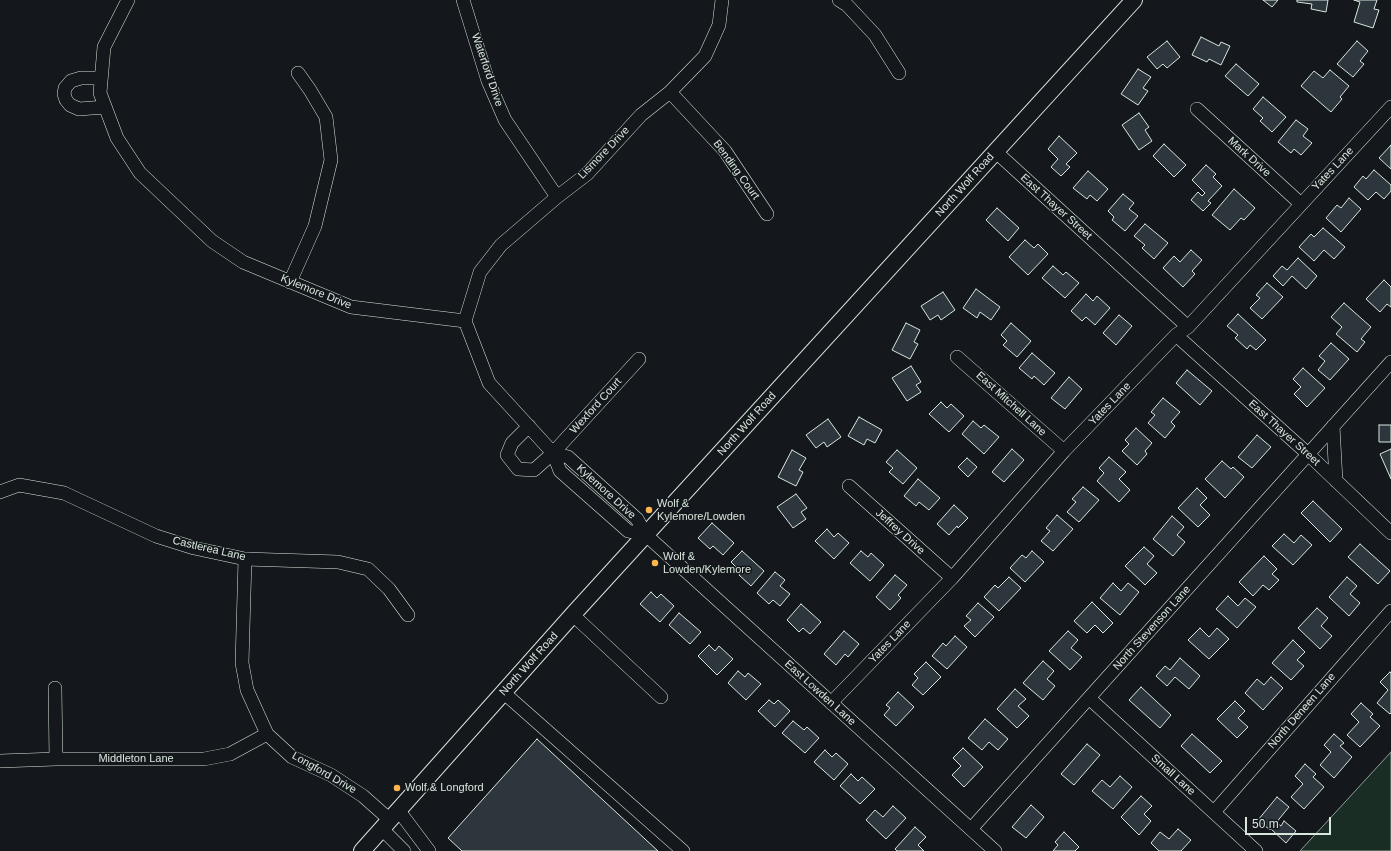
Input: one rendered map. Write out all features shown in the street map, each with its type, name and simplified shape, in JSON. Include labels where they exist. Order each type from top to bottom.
[{"type":"main road","name":"North Wolf Road","points":[[362,851],[503,692],[1134,0]]},
{"type":"street","name":"Kylemore Drive","points":[[128,0],[104,48],[100,93],[117,138],[140,173],[212,241],[243,262],[351,307],[465,321],[489,383],[553,453],[568,457],[638,519],[646,535]]},
{"type":"street","name":"Waterford Drive","points":[[464,0],[488,81],[505,120],[556,197]]},
{"type":"street","name":"Lismore Drive","points":[[465,321],[480,272],[501,245],[556,197],[587,174],[641,115],[670,92],[705,56],[719,25],[722,0]]},
{"type":"street","points":[[839,0],[847,5],[875,35],[899,73]]},
{"type":"street","points":[[290,282],[315,226],[331,160],[326,117],[298,73]]},
{"type":"street","points":[[101,78],[80,78],[71,81],[65,88],[64,94],[70,105],[79,109],[105,107]]},
{"type":"street","name":"Bending Court","points":[[670,92],[725,151],[767,214]]},
{"type":"street","name":"Yates Lane","points":[[831,704],[952,578],[1064,451],[1176,335],[1188,326],[1391,107]]},
{"type":"street","name":"Mark Drive","points":[[1196,110],[1301,204]]},
{"type":"street","name":"East Thayer Street","points":[[996,151],[1188,326]]},
{"type":"street","name":"East Thayer Street","points":[[1176,335],[1308,454],[1391,533]]},
{"type":"street","name":"East Mitchell Lane","points":[[957,357],[1064,451]]},
{"type":"street","name":"Wexford Court","points":[[529,426],[512,443],[507,455],[518,469],[534,470],[553,453],[639,359]]},
{"type":"street","name":"North Stevenson Lane","points":[[971,829],[1391,362]]},
{"type":"street","points":[[1333,426],[1336,481]]},
{"type":"street","name":"Castlerea Lane","points":[[0,492],[19,485],[64,493],[156,536],[194,548],[246,558],[338,562],[368,569],[389,589],[408,615]]},
{"type":"street","name":"Jeffrey Drive","points":[[849,486],[952,578]]},
{"type":"street","name":"East Lowden Lane","points":[[646,535],[995,851]]},
{"type":"street","name":"Longford Drive","points":[[246,558],[242,663],[247,690],[267,734],[292,757],[331,775],[362,796],[390,820]]},
{"type":"street","name":"North Deneen Lane","points":[[1214,812],[1391,611]]},
{"type":"street","points":[[573,615],[661,697]]},
{"type":"street","points":[[55,688],[56,759]]},
{"type":"street","points":[[503,692],[683,851]]},
{"type":"street","name":"Small Lane","points":[[1089,698],[1256,851]]},
{"type":"street","name":"Middleton Lane","points":[[0,761],[56,759],[204,759],[230,754],[267,734]]},
{"type":"street","points":[[390,820],[404,851]]},
{"type":"street","points":[[390,820],[429,851]]},
{"type":"green space","points":[[1391,752],[1391,851],[1300,851]]},
{"type":"building","points":[[1263,0],[1278,0],[1272,7]]},
{"type":"building","points":[[1297,0],[1328,0],[1326,12],[1311,9],[1312,4],[1297,2]]},
{"type":"building","points":[[1354,0],[1377,0],[1374,9],[1379,10],[1373,28],[1354,22],[1360,2]]},
{"type":"building","points":[[1201,37],[1219,46],[1221,42],[1230,46],[1221,65],[1209,59],[1207,62],[1192,55]]},
{"type":"building","points":[[1167,41],[1180,57],[1167,68],[1163,64],[1157,69],[1147,57]]},
{"type":"building","points":[[1357,41],[1368,51],[1360,61],[1364,64],[1353,77],[1337,64]]},
{"type":"building","points":[[1236,64],[1259,84],[1248,96],[1225,76]]},
{"type":"building","points":[[1138,69],[1151,77],[1143,88],[1148,91],[1138,105],[1121,94]]},
{"type":"building","points":[[1330,70],[1349,86],[1340,97],[1342,99],[1331,112],[1301,86],[1314,71],[1323,78]]},
{"type":"building","points":[[1263,97],[1286,117],[1272,132],[1260,121],[1263,118],[1253,109]]},
{"type":"building","points":[[1139,113],[1149,127],[1145,130],[1152,141],[1139,150],[1122,125]]},
{"type":"building","points":[[1296,120],[1308,129],[1303,136],[1312,143],[1301,155],[1294,149],[1291,153],[1278,142]]},
{"type":"building","points":[[1059,136],[1077,153],[1066,164],[1070,167],[1061,176],[1051,167],[1058,159],[1048,149]]},
{"type":"building","points":[[1164,144],[1186,165],[1174,177],[1153,156]]},
{"type":"building","points":[[1391,145],[1391,169],[1379,158]]},
{"type":"building","points":[[1206,165],[1216,174],[1213,177],[1222,186],[1208,201],[1211,203],[1203,211],[1191,200],[1198,192],[1202,196],[1205,193],[1192,180]]},
{"type":"building","points":[[1374,170],[1391,185],[1391,191],[1384,199],[1376,192],[1368,200],[1354,187],[1363,176],[1366,179]]},
{"type":"building","points":[[1088,171],[1108,189],[1097,201],[1090,195],[1087,199],[1073,188]]},
{"type":"building","points":[[1234,189],[1255,208],[1244,220],[1241,218],[1230,230],[1212,215]]},
{"type":"building","points":[[1123,194],[1134,203],[1129,209],[1138,216],[1125,231],[1112,220],[1114,217],[1108,211]]},
{"type":"building","points":[[1349,198],[1361,209],[1341,232],[1326,218],[1337,205],[1341,208]]},
{"type":"building","points":[[997,208],[1019,228],[1008,241],[986,220]]},
{"type":"building","points":[[1145,224],[1168,243],[1154,259],[1142,248],[1145,245],[1134,236]]},
{"type":"building","points":[[1323,228],[1345,247],[1334,259],[1324,250],[1314,261],[1299,247],[1311,234],[1314,237]]},
{"type":"building","points":[[1025,240],[1034,248],[1038,244],[1048,254],[1028,275],[1009,257]]},
{"type":"building","points":[[1191,250],[1202,260],[1192,271],[1195,274],[1183,287],[1163,268],[1174,256],[1180,262]]},
{"type":"building","points":[[1298,258],[1317,276],[1306,289],[1292,276],[1283,286],[1273,276],[1282,266],[1287,270]]},
{"type":"building","points":[[1053,266],[1063,275],[1066,272],[1079,283],[1065,298],[1042,278]]},
{"type":"building","points":[[1384,280],[1391,287],[1391,307],[1387,304],[1380,312],[1366,299]]},
{"type":"building","points":[[1267,283],[1283,297],[1262,319],[1250,308],[1260,298],[1256,295]]},
{"type":"building","points":[[976,289],[1000,307],[991,320],[980,312],[977,318],[963,308]]},
{"type":"building","points":[[943,292],[955,310],[941,320],[938,315],[930,320],[921,306]]},
{"type":"building","points":[[1086,294],[1093,301],[1097,296],[1110,308],[1095,325],[1086,317],[1082,321],[1071,311]]},
{"type":"building","points":[[1344,303],[1371,327],[1361,339],[1365,342],[1357,352],[1336,334],[1342,327],[1331,317]]},
{"type":"building","points":[[1238,314],[1266,340],[1256,350],[1250,345],[1247,349],[1235,338],[1238,335],[1227,326]]},
{"type":"building","points":[[1119,315],[1132,326],[1116,345],[1103,333]]},
{"type":"building","points":[[906,323],[920,330],[914,342],[918,344],[910,359],[892,350]]},
{"type":"building","points":[[1011,323],[1031,341],[1017,357],[1003,345],[1007,341],[1001,335]]},
{"type":"building","points":[[1331,343],[1349,359],[1330,380],[1318,370],[1325,361],[1319,356]]},
{"type":"building","points":[[1032,353],[1055,373],[1044,385],[1034,376],[1032,379],[1019,368]]},
{"type":"building","points":[[911,366],[921,382],[916,385],[921,392],[907,401],[892,378]]},
{"type":"building","points":[[1303,368],[1325,388],[1307,407],[1294,394],[1301,387],[1293,379]]},
{"type":"building","points":[[1187,370],[1212,391],[1200,405],[1176,383]]},
{"type":"building","points":[[1069,377],[1082,389],[1065,409],[1051,398]]},
{"type":"building","points":[[1163,398],[1180,412],[1171,422],[1175,426],[1165,438],[1148,423],[1155,415],[1151,412]]},
{"type":"building","points":[[941,402],[947,408],[951,404],[964,416],[949,432],[929,414]]},
{"type":"building","points":[[859,417],[882,430],[875,443],[867,439],[864,445],[848,436]]},
{"type":"building","points":[[828,419],[841,437],[827,447],[824,442],[816,448],[806,435]]},
{"type":"building","points":[[973,421],[981,428],[984,425],[999,437],[984,454],[962,434]]},
{"type":"building","points":[[1379,425],[1391,425],[1391,442],[1379,442]]},
{"type":"building","points":[[1136,428],[1152,443],[1145,451],[1147,454],[1137,465],[1122,451],[1129,444],[1125,440]]},
{"type":"building","points":[[1257,435],[1271,447],[1252,468],[1238,457]]},
{"type":"building","points":[[1012,449],[1024,460],[1004,482],[992,472]]},
{"type":"building","points":[[1391,449],[1391,479],[1380,454]]},
{"type":"building","points":[[792,450],[806,458],[799,470],[803,472],[796,486],[778,477]]},
{"type":"building","points":[[897,450],[917,468],[903,484],[889,472],[893,468],[886,462]]},
{"type":"building","points":[[1109,457],[1126,472],[1119,479],[1130,490],[1119,502],[1097,481],[1104,473],[1099,468]]},
{"type":"building","points":[[967,458],[977,467],[968,477],[958,467]]},
{"type":"building","points":[[1222,461],[1231,469],[1233,467],[1244,477],[1225,498],[1205,479]]},
{"type":"building","points":[[918,479],[940,498],[929,510],[919,502],[916,506],[904,496]]},
{"type":"building","points":[[1083,487],[1099,500],[1079,522],[1067,512],[1076,502],[1072,499]]},
{"type":"building","points":[[1197,488],[1207,498],[1200,505],[1210,515],[1198,527],[1178,508]]},
{"type":"building","points":[[796,494],[807,508],[801,512],[806,519],[793,528],[777,507]]},
{"type":"building","points":[[1313,501],[1342,529],[1330,542],[1301,513]]},
{"type":"building","points":[[954,505],[968,518],[958,528],[957,526],[949,535],[937,524]]},
{"type":"building","points":[[1057,515],[1073,529],[1053,551],[1041,541],[1050,531],[1046,528]]},
{"type":"building","points":[[1172,516],[1184,527],[1177,535],[1185,542],[1173,556],[1153,539]]},
{"type":"building","points":[[712,523],[734,543],[723,555],[713,546],[710,549],[698,538]]},
{"type":"building","points":[[827,529],[834,537],[838,533],[849,543],[834,559],[815,541]]},
{"type":"building","points":[[1284,534],[1294,543],[1301,535],[1312,545],[1293,565],[1272,546]]},
{"type":"building","points":[[1360,544],[1390,571],[1378,584],[1348,557]]},
{"type":"building","points":[[1144,547],[1154,556],[1147,564],[1157,573],[1145,585],[1125,566]]},
{"type":"building","points":[[742,551],[764,571],[751,586],[739,575],[741,572],[731,562]]},
{"type":"building","points":[[861,551],[868,557],[871,553],[884,565],[870,581],[850,563]]},
{"type":"building","points":[[1032,551],[1044,562],[1025,582],[1010,568],[1022,555],[1026,558]]},
{"type":"building","points":[[1264,556],[1277,569],[1272,574],[1279,580],[1269,590],[1263,585],[1253,596],[1239,582]]},
{"type":"building","points":[[775,572],[785,580],[780,586],[790,594],[780,606],[773,600],[769,604],[757,593]]},
{"type":"building","points":[[895,575],[907,585],[898,595],[901,598],[890,610],[876,597]]},
{"type":"building","points":[[1009,577],[1021,588],[999,611],[984,597],[995,585],[998,588]]},
{"type":"building","points":[[1347,577],[1357,586],[1350,594],[1360,603],[1349,616],[1329,597]]},
{"type":"building","points":[[1113,583],[1121,591],[1128,583],[1139,592],[1120,615],[1100,598]]},
{"type":"building","points":[[651,592],[657,598],[661,594],[674,606],[660,622],[640,604]]},
{"type":"building","points":[[1228,596],[1238,606],[1245,598],[1256,607],[1237,628],[1216,609]]},
{"type":"building","points":[[1092,602],[1113,623],[1103,633],[1095,625],[1087,633],[1074,621]]},
{"type":"building","points":[[978,603],[994,617],[975,637],[964,626],[971,620],[966,616]]},
{"type":"building","points":[[801,604],[821,622],[810,634],[803,628],[799,632],[787,620]]},
{"type":"building","points":[[1317,608],[1328,618],[1321,626],[1332,636],[1320,649],[1298,628]]},
{"type":"building","points":[[679,613],[701,632],[690,644],[669,625]]},
{"type":"building","points":[[1200,628],[1209,637],[1217,628],[1229,639],[1209,659],[1188,640]]},
{"type":"building","points":[[844,631],[859,644],[848,657],[845,654],[836,665],[824,654]]},
{"type":"building","points":[[1068,631],[1078,640],[1071,648],[1082,657],[1070,670],[1049,651]]},
{"type":"building","points":[[955,636],[967,647],[947,669],[932,656],[943,643],[946,646]]},
{"type":"building","points":[[1293,640],[1305,652],[1297,660],[1304,666],[1291,680],[1272,663]]},
{"type":"building","points":[[709,645],[715,651],[719,646],[733,659],[717,675],[698,656]]},
{"type":"building","points":[[1180,658],[1200,676],[1189,689],[1175,677],[1167,686],[1156,676],[1165,666],[1170,670]]},
{"type":"building","points":[[1043,661],[1054,671],[1047,679],[1055,686],[1043,700],[1023,683]]},
{"type":"building","points":[[926,662],[941,677],[923,695],[912,685],[918,678],[914,674]]},
{"type":"building","points":[[738,671],[745,677],[748,673],[761,684],[746,700],[728,683]]},
{"type":"building","points":[[1390,672],[1390,714],[1377,703],[1388,690],[1380,682]]},
{"type":"building","points":[[1271,677],[1283,688],[1263,710],[1245,693],[1257,679],[1264,685]]},
{"type":"building","points":[[1141,687],[1171,715],[1160,728],[1129,700]]},
{"type":"building","points":[[1015,689],[1026,699],[1018,706],[1029,716],[1017,728],[997,709]]},
{"type":"building","points":[[898,692],[914,707],[896,726],[884,715],[890,708],[886,705]]},
{"type":"building","points":[[769,700],[774,704],[778,700],[790,711],[775,727],[758,711]]},
{"type":"building","points":[[1235,701],[1245,711],[1238,718],[1248,727],[1237,738],[1217,719]]},
{"type":"building","points":[[1361,703],[1373,714],[1370,717],[1380,726],[1360,747],[1347,735],[1359,722],[1351,714]]},
{"type":"building","points":[[985,719],[1008,739],[998,750],[989,742],[982,750],[968,738]]},
{"type":"building","points":[[793,721],[804,730],[807,727],[819,738],[805,753],[782,733]]},
{"type":"building","points":[[1192,734],[1222,761],[1210,773],[1181,746]]},
{"type":"building","points":[[1334,734],[1344,743],[1340,746],[1352,757],[1334,778],[1320,765],[1331,752],[1324,745]]},
{"type":"building","points":[[537,739],[658,851],[462,851],[448,838]]},
{"type":"building","points":[[1087,744],[1100,755],[1074,785],[1061,774]]},
{"type":"building","points":[[963,748],[983,767],[964,787],[952,775],[961,766],[953,758]]},
{"type":"building","points":[[825,750],[832,757],[836,753],[848,764],[834,780],[814,762]]},
{"type":"building","points":[[1305,764],[1316,774],[1313,777],[1324,787],[1304,809],[1291,797],[1303,784],[1295,776]]},
{"type":"building","points":[[851,774],[858,781],[862,777],[875,789],[860,804],[840,786]]},
{"type":"building","points":[[1120,776],[1132,787],[1113,809],[1092,791],[1102,780],[1110,787]]},
{"type":"building","points":[[1141,796],[1152,806],[1144,814],[1151,821],[1139,835],[1121,817]]},
{"type":"building","points":[[1277,797],[1289,807],[1270,830],[1258,820]]},
{"type":"building","points":[[1031,805],[1044,817],[1026,838],[1012,827]]},
{"type":"building","points":[[893,806],[906,818],[886,839],[866,820],[875,810],[883,817]]},
{"type":"building","points":[[1284,821],[1296,831],[1286,843],[1271,829],[1277,823],[1281,826]]},
{"type":"building","points":[[915,827],[926,837],[918,845],[924,851],[897,851],[895,849]]},
{"type":"building","points":[[1178,829],[1191,840],[1181,851],[1159,851],[1151,843],[1160,832],[1169,839]]},
{"type":"building","points":[[1064,832],[1079,847],[1075,851],[1053,851],[1058,845],[1055,842]]},
{"type":"place","name":"Wolf & Kylemore/Lowden","points":[[649,510]]},
{"type":"place","name":"Wolf & Lowden/Kylemore","points":[[655,563]]},
{"type":"place","name":"Wolf & Longford","points":[[397,788]]}]
